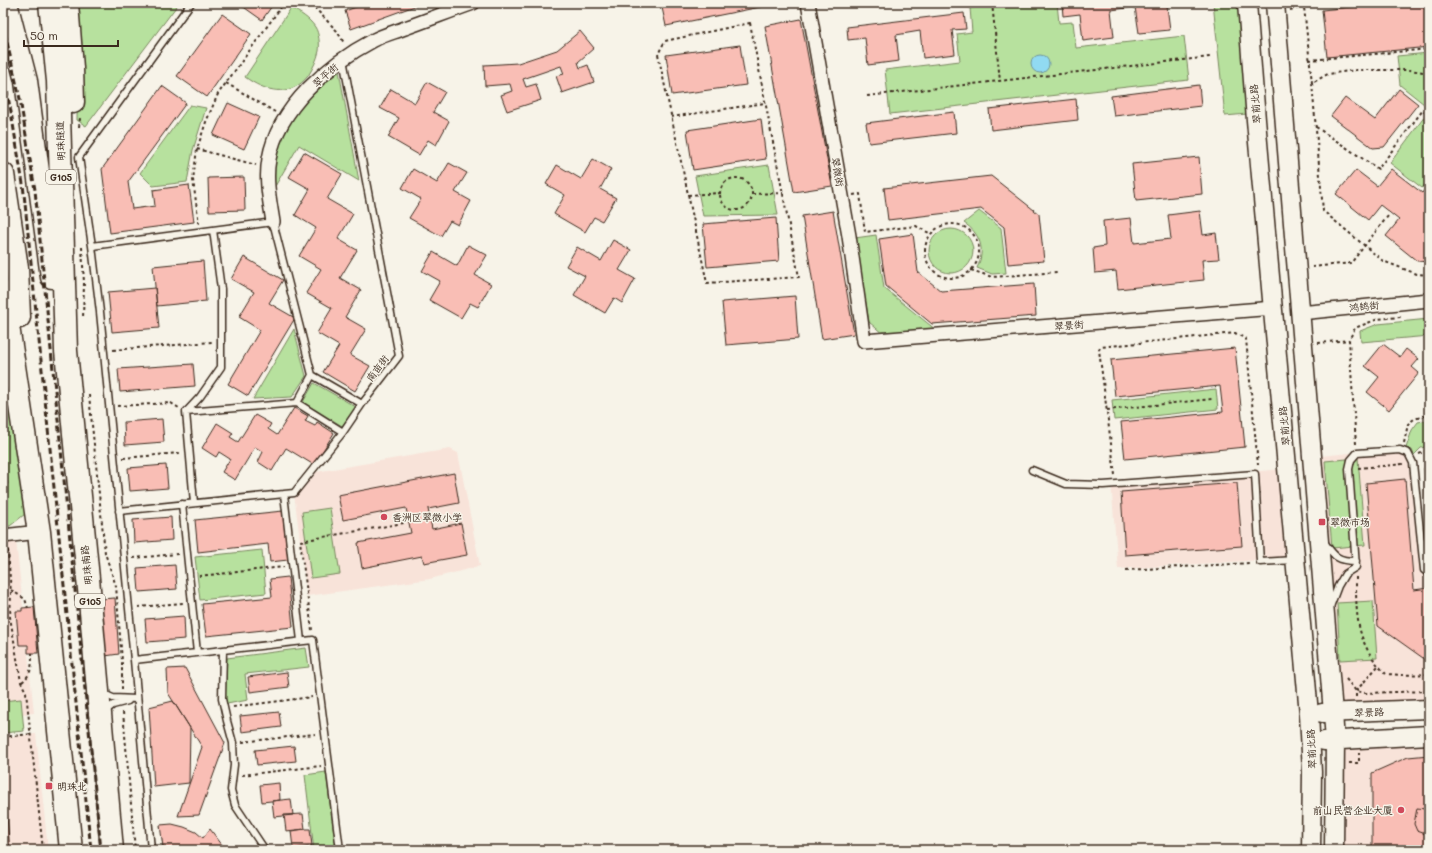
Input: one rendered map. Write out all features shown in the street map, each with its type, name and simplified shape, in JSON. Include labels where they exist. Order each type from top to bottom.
[{"type":"highway","points":[[6,3],[26,81],[48,249],[66,351]]},
{"type":"highway","name":"明珠隧道","points":[[50,3],[58,81],[66,351]]},
{"type":"highway","points":[[66,351],[70,276],[73,133],[72,68],[67,3]]},
{"type":"highway","points":[[3,174],[17,268],[20,331],[17,383]]},
{"type":"highway","points":[[3,293],[39,532],[71,850]]},
{"type":"highway","points":[[3,338],[17,383]]},
{"type":"highway","name":"明珠南路","points":[[66,351],[112,850]]},
{"type":"main road","name":"翠前北路","points":[[1247,3],[1309,714],[1312,772],[1311,850]]},
{"type":"main road","points":[[1275,3],[1335,741],[1334,850]]},
{"type":"main road","name":"翠景路","points":[[1309,714],[1429,709]]},
{"type":"main road","points":[[1310,742],[1429,735]]},
{"type":"street","name":"翠平街","points":[[273,222],[269,201],[269,159],[285,117],[296,102],[332,66],[374,40],[473,3]]},
{"type":"street","name":"翠微街","points":[[808,3],[842,196],[864,342]]},
{"type":"street","name":"鸿鹄街","points":[[1300,313],[1429,300]]},
{"type":"street","name":"翠景街","points":[[864,342],[1274,308]]},
{"type":"street","points":[[4,530],[39,532]]},
{"type":"lane","points":[[151,850],[134,660],[103,350],[92,246],[79,157],[191,3]]},
{"type":"lane","name":"南亩街","points":[[119,511],[294,493],[399,356],[347,57]]},
{"type":"lane","points":[[92,246],[273,222],[312,375],[297,403]]},
{"type":"lane","points":[[194,503],[186,412],[200,397],[221,367],[221,289],[213,230]]},
{"type":"lane","points":[[312,375],[362,404]]},
{"type":"lane","points":[[186,412],[297,403],[342,432]]},
{"type":"lane","points":[[1326,626],[1331,603],[1338,586],[1346,574],[1356,564],[1349,469],[1351,460],[1357,454],[1400,450],[1408,453],[1413,463],[1424,570],[1429,574]]},
{"type":"lane","points":[[1032,470],[1066,484],[1116,484],[1254,474],[1260,562],[1296,560]]},
{"type":"lane","points":[[284,494],[301,641]]},
{"type":"lane","points":[[182,504],[197,653]]},
{"type":"lane","points":[[1318,534],[1334,556],[1356,564]]},
{"type":"lane","points":[[134,660],[313,640],[340,850]]},
{"type":"lane","points":[[223,650],[222,699],[233,743],[234,765],[231,790],[235,805],[264,850]]},
{"type":"lane","points":[[97,683],[100,689],[108,697],[122,700],[137,699]]},
{"type":"lane","points":[[100,719],[104,711],[122,700]]},
{"type":"path","points":[[200,232],[192,180],[197,149],[206,122],[218,94],[284,3]]},
{"type":"path","points":[[310,3],[337,31],[347,57]]},
{"type":"path","points":[[313,6],[324,3]]},
{"type":"path","points":[[992,3],[1000,81]]},
{"type":"path","points":[[1306,3],[1304,7],[1323,211],[1383,261],[1417,274],[1429,275]]},
{"type":"path","points":[[750,23],[766,103],[798,277],[707,283],[658,54],[665,41],[750,23]]},
{"type":"path","points":[[1309,60],[1429,49]]},
{"type":"path","points":[[868,96],[1210,57]]},
{"type":"path","points":[[1312,83],[1328,74],[1356,70],[1410,70],[1429,73]]},
{"type":"path","points":[[226,84],[285,117]]},
{"type":"path","points":[[671,118],[766,103]]},
{"type":"path","points":[[1316,127],[1378,168],[1423,110],[1429,114]]},
{"type":"path","points":[[197,149],[268,168]]},
{"type":"path","points":[[734,178],[745,181],[749,184],[752,194],[749,204],[745,208],[735,210],[726,206],[720,193],[725,183],[734,178]]},
{"type":"path","points":[[688,195],[720,193]]},
{"type":"path","points":[[752,194],[783,193]]},
{"type":"path","points":[[842,196],[860,194],[865,232],[916,226],[931,234]]},
{"type":"path","points":[[1309,267],[1351,263],[1388,216]]},
{"type":"path","points":[[954,224],[963,226],[970,231],[978,246],[976,262],[971,270],[964,275],[946,277],[938,274],[931,268],[926,260],[925,251],[926,242],[931,234],[938,228],[954,224]]},
{"type":"path","points":[[81,240],[84,283],[83,323]]},
{"type":"path","points":[[971,270],[992,277],[1058,272]]},
{"type":"path","points":[[1357,454],[1349,340],[1355,328],[1378,319],[1407,316]]},
{"type":"path","points":[[1116,484],[1099,350],[1100,347],[1235,333],[1246,339],[1258,468],[1254,474]]},
{"type":"path","points":[[1315,344],[1349,340]]},
{"type":"path","points":[[103,350],[221,341]]},
{"type":"path","points":[[88,389],[105,553],[116,586],[122,661],[122,700],[135,850]]},
{"type":"path","points":[[1107,410],[1212,399]]},
{"type":"path","points":[[108,406],[170,403],[186,412]]},
{"type":"path","points":[[1400,450],[1406,440],[1408,424],[1414,419],[1429,416]]},
{"type":"path","points":[[114,459],[190,452]]},
{"type":"path","points":[[1349,469],[1413,463]]},
{"type":"path","points":[[3,484],[4,530]]},
{"type":"path","points":[[313,640],[300,541],[404,523]]},
{"type":"path","points":[[8,550],[11,590],[10,617],[21,682],[26,692],[43,850]]},
{"type":"path","points":[[124,558],[187,553]]},
{"type":"path","points":[[3,558],[8,558]]},
{"type":"path","points":[[1126,570],[1260,562]]},
{"type":"path","points":[[1356,564],[1357,620],[1363,642],[1375,662],[1386,674],[1429,674]]},
{"type":"path","points":[[190,577],[292,566]]},
{"type":"path","points":[[11,590],[25,599],[28,608]]},
{"type":"path","points":[[128,607],[192,603]]},
{"type":"path","points":[[21,682],[27,678],[31,672],[32,653]]},
{"type":"path","points":[[1365,694],[1429,691]]},
{"type":"path","points":[[224,708],[320,696]]},
{"type":"path","points":[[233,743],[325,733]]},
{"type":"path","points":[[3,737],[31,734]]},
{"type":"path","points":[[233,776],[329,765]]},
{"type":"shaded area","points":[[1407,447],[1420,572],[1429,580],[1429,703],[1339,707],[1321,456]]},
{"type":"shaded area","name":"香洲区翠微小学","points":[[450,449],[458,453],[480,566],[430,579],[307,596],[294,493],[310,473]]},
{"type":"shaded area","points":[[1286,469],[1293,558],[1118,569],[1111,482]]},
{"type":"shaded area","points":[[16,540],[34,713],[3,716],[3,542]]},
{"type":"shaded area","points":[[36,734],[48,850],[3,850],[3,737]]},
{"type":"shaded area","points":[[1429,739],[1429,850],[1337,850],[1338,744]]},
{"type":"green space","points":[[73,3],[179,3],[86,126],[77,120],[78,45]]},
{"type":"green space","points":[[1018,3],[1057,3],[1059,23],[1073,22],[1076,48],[1184,36],[1189,80],[890,114],[885,70],[960,61],[957,34],[972,32],[970,8]]},
{"type":"green space","points":[[1213,3],[1239,3],[1247,114],[1225,116]]},
{"type":"green space","points":[[291,8],[307,18],[315,27],[319,39],[318,54],[315,64],[308,76],[294,88],[286,90],[269,89],[245,77]]},
{"type":"green space","points":[[1429,53],[1429,108],[1400,85],[1397,56]]},
{"type":"green space","points":[[339,71],[359,181],[299,145],[274,188],[275,157],[285,130],[309,99]]},
{"type":"green space","points":[[190,105],[206,108],[193,150],[187,182],[153,186],[140,173]]},
{"type":"green space","points":[[1425,116],[1429,119],[1429,180],[1422,188],[1390,163]]},
{"type":"green space","points":[[769,165],[778,215],[703,216],[695,176]]},
{"type":"green space","points":[[979,211],[1001,228],[1006,273],[992,274],[977,268],[981,255],[980,242],[970,227],[964,223]]},
{"type":"green space","points":[[951,229],[963,233],[969,239],[973,251],[969,263],[963,269],[951,273],[939,269],[933,263],[929,251],[933,239],[939,233]]},
{"type":"green space","points":[[876,235],[884,288],[936,330],[883,334],[869,322],[855,238]]},
{"type":"green space","points":[[1429,319],[1429,336],[1361,342],[1360,331],[1378,324]]},
{"type":"green space","points":[[294,329],[306,376],[292,397],[253,399]]},
{"type":"green space","points":[[3,348],[11,389],[25,514],[10,526],[3,526],[3,485],[8,484],[3,452]]},
{"type":"green space","points":[[314,383],[356,407],[342,426],[303,402]]},
{"type":"green space","points":[[1216,389],[1218,409],[1114,420],[1112,400]]},
{"type":"green space","points":[[1429,420],[1429,446],[1421,448],[1414,455],[1412,450],[1406,448],[1412,430],[1418,422]]},
{"type":"green space","points":[[1358,458],[1365,545],[1332,548],[1325,461]]},
{"type":"green space","points":[[330,508],[340,574],[311,578],[302,512]]},
{"type":"green space","points":[[262,550],[266,593],[200,600],[195,557]]},
{"type":"green space","points":[[1373,601],[1377,658],[1340,660],[1337,603]]},
{"type":"green space","points":[[306,648],[309,667],[245,674],[248,700],[227,704],[225,696],[227,658]]},
{"type":"green space","points":[[21,699],[24,731],[3,733],[3,701]]},
{"type":"green space","points":[[326,772],[336,850],[314,850],[305,775]]},
{"type":"water","points":[[1040,55],[1046,58],[1049,64],[1046,70],[1040,73],[1034,70],[1031,64],[1034,58]]},
{"type":"building","points":[[238,3],[274,3],[262,20]]},
{"type":"building","points":[[367,3],[423,3],[351,29],[345,11]]},
{"type":"building","points":[[661,3],[780,3],[666,26]]},
{"type":"building","points":[[1062,3],[1181,4],[1167,6],[1170,30],[1139,33],[1135,7],[1111,10],[1114,37],[1083,41],[1080,14],[1063,16]]},
{"type":"building","points":[[1390,3],[1429,3],[1429,47],[1327,57],[1322,10]]},
{"type":"building","points":[[964,13],[966,29],[952,30],[955,54],[923,58],[920,31],[896,35],[899,61],[868,65],[865,38],[848,40],[847,27]]},
{"type":"building","points":[[222,14],[251,34],[207,97],[177,76]]},
{"type":"building","points":[[801,19],[832,186],[794,192],[765,26]]},
{"type":"building","points":[[580,31],[594,48],[578,62],[580,68],[588,65],[594,82],[562,93],[556,76],[564,74],[561,66],[523,79],[526,87],[536,84],[541,100],[507,111],[501,95],[512,91],[510,84],[485,86],[484,65],[518,63],[557,50]]},
{"type":"building","points":[[740,45],[746,85],[672,95],[666,55]]},
{"type":"building","points":[[427,82],[445,92],[433,112],[449,121],[436,145],[428,140],[419,155],[388,137],[399,118],[380,108],[391,89],[415,103]]},
{"type":"building","points":[[1199,85],[1201,106],[1114,116],[1111,96]]},
{"type":"building","points":[[162,86],[186,103],[128,182],[132,209],[155,206],[153,190],[189,185],[194,222],[110,233],[102,169]]},
{"type":"building","points":[[1399,89],[1418,104],[1384,147],[1373,148],[1331,116],[1345,98],[1375,120]]},
{"type":"building","points":[[1076,99],[1078,120],[991,130],[989,109]]},
{"type":"building","points":[[228,103],[259,117],[244,149],[213,135]]},
{"type":"building","points":[[954,112],[956,133],[869,143],[866,123]]},
{"type":"building","points":[[761,119],[766,159],[693,170],[687,130]]},
{"type":"building","points":[[304,152],[342,174],[327,199],[353,214],[338,239],[357,250],[340,278],[361,290],[345,317],[366,329],[350,355],[370,366],[355,391],[323,372],[339,346],[317,333],[332,308],[306,293],[321,269],[299,256],[316,228],[295,215],[310,189],[289,177]]},
{"type":"building","points":[[1199,157],[1202,194],[1136,201],[1132,164]]},
{"type":"building","points":[[593,159],[611,169],[600,189],[616,198],[602,221],[594,217],[585,232],[554,214],[565,195],[546,184],[557,165],[581,179]]},
{"type":"building","points":[[449,163],[467,173],[455,192],[471,201],[458,225],[450,221],[441,236],[409,218],[421,199],[402,188],[413,169],[437,183]]},
{"type":"building","points":[[1391,169],[1422,193],[1429,184],[1429,262],[1417,261],[1386,236],[1399,220],[1380,205],[1368,220],[1336,194],[1356,170],[1377,186]]},
{"type":"building","points":[[991,176],[1039,214],[1044,261],[1008,264],[1004,227],[981,209],[888,220],[884,188]]},
{"type":"building","points":[[244,177],[245,210],[209,211],[208,178]]},
{"type":"building","points":[[833,211],[854,334],[822,339],[802,216]]},
{"type":"building","points":[[1200,211],[1203,235],[1216,233],[1219,259],[1202,260],[1204,280],[1118,289],[1116,271],[1095,273],[1093,248],[1105,246],[1103,221],[1131,218],[1134,243],[1171,239],[1168,215]]},
{"type":"building","points":[[776,218],[779,261],[707,267],[703,224]]},
{"type":"building","points":[[913,234],[918,272],[941,291],[1034,284],[1036,316],[932,324],[886,286],[879,239]]},
{"type":"building","points":[[613,240],[631,250],[619,270],[635,279],[622,303],[614,298],[605,313],[574,295],[585,276],[566,266],[577,247],[601,261]]},
{"type":"building","points":[[468,245],[487,255],[475,275],[491,284],[478,307],[470,303],[461,318],[429,300],[440,281],[422,271],[433,252],[457,266]]},
{"type":"building","points":[[244,257],[283,280],[269,303],[295,318],[248,396],[228,384],[260,330],[239,317],[254,292],[231,279]]},
{"type":"building","points":[[203,261],[206,301],[157,306],[153,266]]},
{"type":"building","points":[[155,288],[159,328],[112,332],[108,292]]},
{"type":"building","points":[[795,296],[798,339],[726,345],[722,302]]},
{"type":"building","points":[[1383,344],[1400,357],[1406,349],[1419,359],[1412,367],[1419,373],[1389,410],[1367,392],[1379,377],[1365,366]]},
{"type":"building","points":[[1235,348],[1245,447],[1125,459],[1121,422],[1223,412],[1220,386],[1115,396],[1111,360]]},
{"type":"building","points":[[193,364],[195,386],[120,392],[118,369]]},
{"type":"building","points":[[294,408],[308,416],[305,421],[315,426],[317,422],[334,433],[314,465],[286,448],[272,471],[258,462],[263,452],[255,447],[235,480],[222,472],[230,459],[219,452],[216,457],[202,448],[217,423],[233,433],[230,437],[238,442],[255,415],[271,424],[268,429],[277,435]]},
{"type":"building","points":[[162,419],[164,442],[125,445],[124,422]]},
{"type":"building","points":[[166,465],[168,488],[130,491],[128,468]]},
{"type":"building","points":[[1429,467],[1429,511],[1427,511],[1424,468]]},
{"type":"building","points":[[454,473],[459,503],[428,509],[432,529],[461,523],[467,555],[424,563],[422,556],[362,568],[358,543],[411,533],[406,508],[343,520],[338,495]]},
{"type":"building","points":[[1405,479],[1414,590],[1429,589],[1429,658],[1423,658],[1378,626],[1366,483]]},
{"type":"building","points":[[1237,483],[1242,546],[1125,555],[1121,492]]},
{"type":"building","points":[[283,511],[288,560],[270,562],[268,544],[198,552],[195,520]]},
{"type":"building","points":[[171,517],[172,540],[134,543],[133,520]]},
{"type":"building","points":[[175,565],[177,589],[139,592],[137,568]]},
{"type":"building","points":[[288,577],[293,627],[206,636],[202,604],[272,597],[270,579]]},
{"type":"building","points":[[115,598],[119,654],[105,656],[100,599]]},
{"type":"building","points":[[34,607],[38,653],[28,653],[28,645],[19,645],[16,611],[22,611],[22,608]]},
{"type":"building","points":[[184,616],[185,639],[147,642],[145,619]]},
{"type":"building","points":[[185,668],[225,743],[199,815],[178,816],[202,747],[168,693],[167,669]]},
{"type":"building","points":[[287,672],[289,687],[250,692],[248,677]]},
{"type":"building","points":[[173,701],[190,728],[189,783],[154,787],[149,707]]},
{"type":"building","points":[[279,712],[281,727],[242,732],[240,716]]},
{"type":"building","points":[[294,746],[296,761],[257,765],[255,750]]},
{"type":"building","name":"前山民营企业大厦","points":[[1429,755],[1429,850],[1379,850],[1372,846],[1372,773],[1408,757]]},
{"type":"building","points":[[3,773],[10,850],[3,850]]},
{"type":"building","points":[[279,783],[280,800],[262,802],[260,785]]},
{"type":"building","points":[[291,799],[293,815],[274,817],[272,801]]},
{"type":"building","points":[[1429,801],[1429,835],[1417,831],[1414,824],[1417,808],[1425,809]]},
{"type":"building","points":[[303,814],[305,829],[286,831],[284,815]]},
{"type":"building","points":[[172,824],[196,832],[203,838],[210,829],[226,850],[183,850],[163,847],[160,825]]},
{"type":"building","points":[[310,829],[312,846],[293,848],[291,831]]},
{"type":"railway","points":[[3,25],[20,99],[35,190],[101,850]]},
{"type":"railway","points":[[3,72],[23,184],[91,850]]},
{"type":"place","name":"香洲区翠微小学","points":[[384,517]]},
{"type":"place","name":"翠微市场","points":[[1322,522]]},
{"type":"place","name":"明珠北","points":[[49,786]]},
{"type":"place","name":"前山民营企业大厦","points":[[1401,810]]}]
